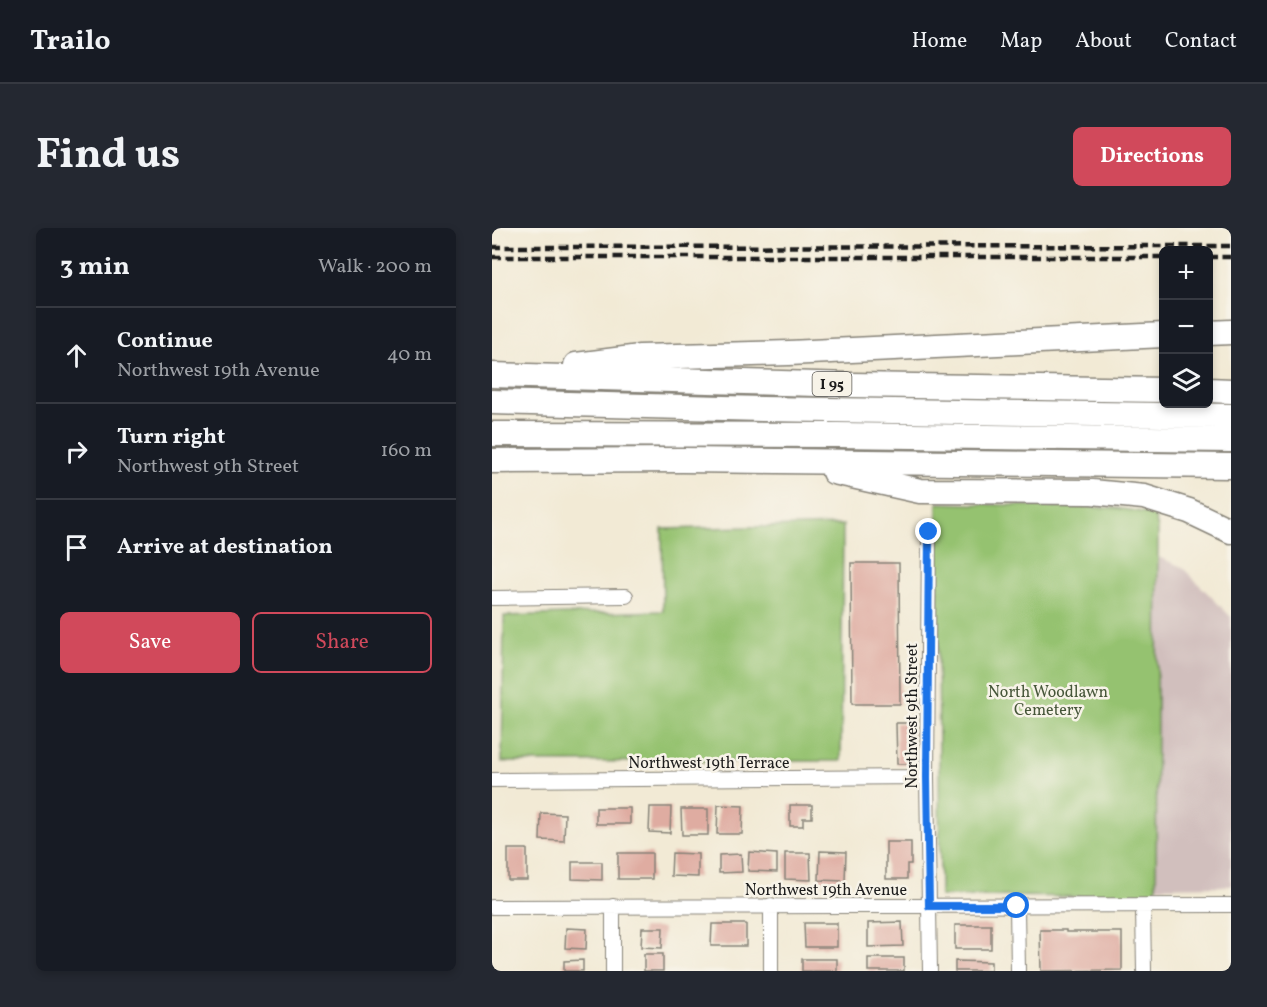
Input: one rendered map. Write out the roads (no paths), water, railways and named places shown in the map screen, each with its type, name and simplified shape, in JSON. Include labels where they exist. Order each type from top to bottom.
[{"type":"highway","points":[[497,375],[640,357],[789,353],[1159,335]]},
{"type":"highway","name":"I 95","points":[[497,375],[1159,390]]},
{"type":"highway","points":[[1213,390],[1231,391]]},
{"type":"highway","points":[[492,402],[762,409],[1231,416]]},
{"type":"highway","points":[[492,434],[837,435],[1231,441]]},
{"type":"highway","points":[[492,461],[782,461],[1231,466]]},
{"type":"highway","points":[[782,461],[920,491],[1092,492],[1144,497],[1189,510],[1231,531]]},
{"type":"street","name":"Northwest 9th Street","points":[[929,532],[927,777],[930,971]]},
{"type":"street","points":[[492,598],[626,596]]},
{"type":"street","name":"Northwest 19th Terrace","points":[[492,780],[927,777]]},
{"type":"street","points":[[771,905],[771,971]]},
{"type":"street","name":"Northwest 19th Avenue","points":[[492,907],[1231,905]]},
{"type":"street","points":[[613,906],[613,971]]},
{"type":"street","points":[[1017,906],[1018,971]]},
{"type":"street","points":[[1143,906],[1144,971]]},
{"type":"railway","points":[[492,247],[1231,246]]},
{"type":"railway","points":[[492,257],[1159,257]]},
{"type":"railway","points":[[1213,257],[1231,257]]},
{"type":"park label","name":"North Woodlawn Cemetery","points":[[1048,700]]}]
